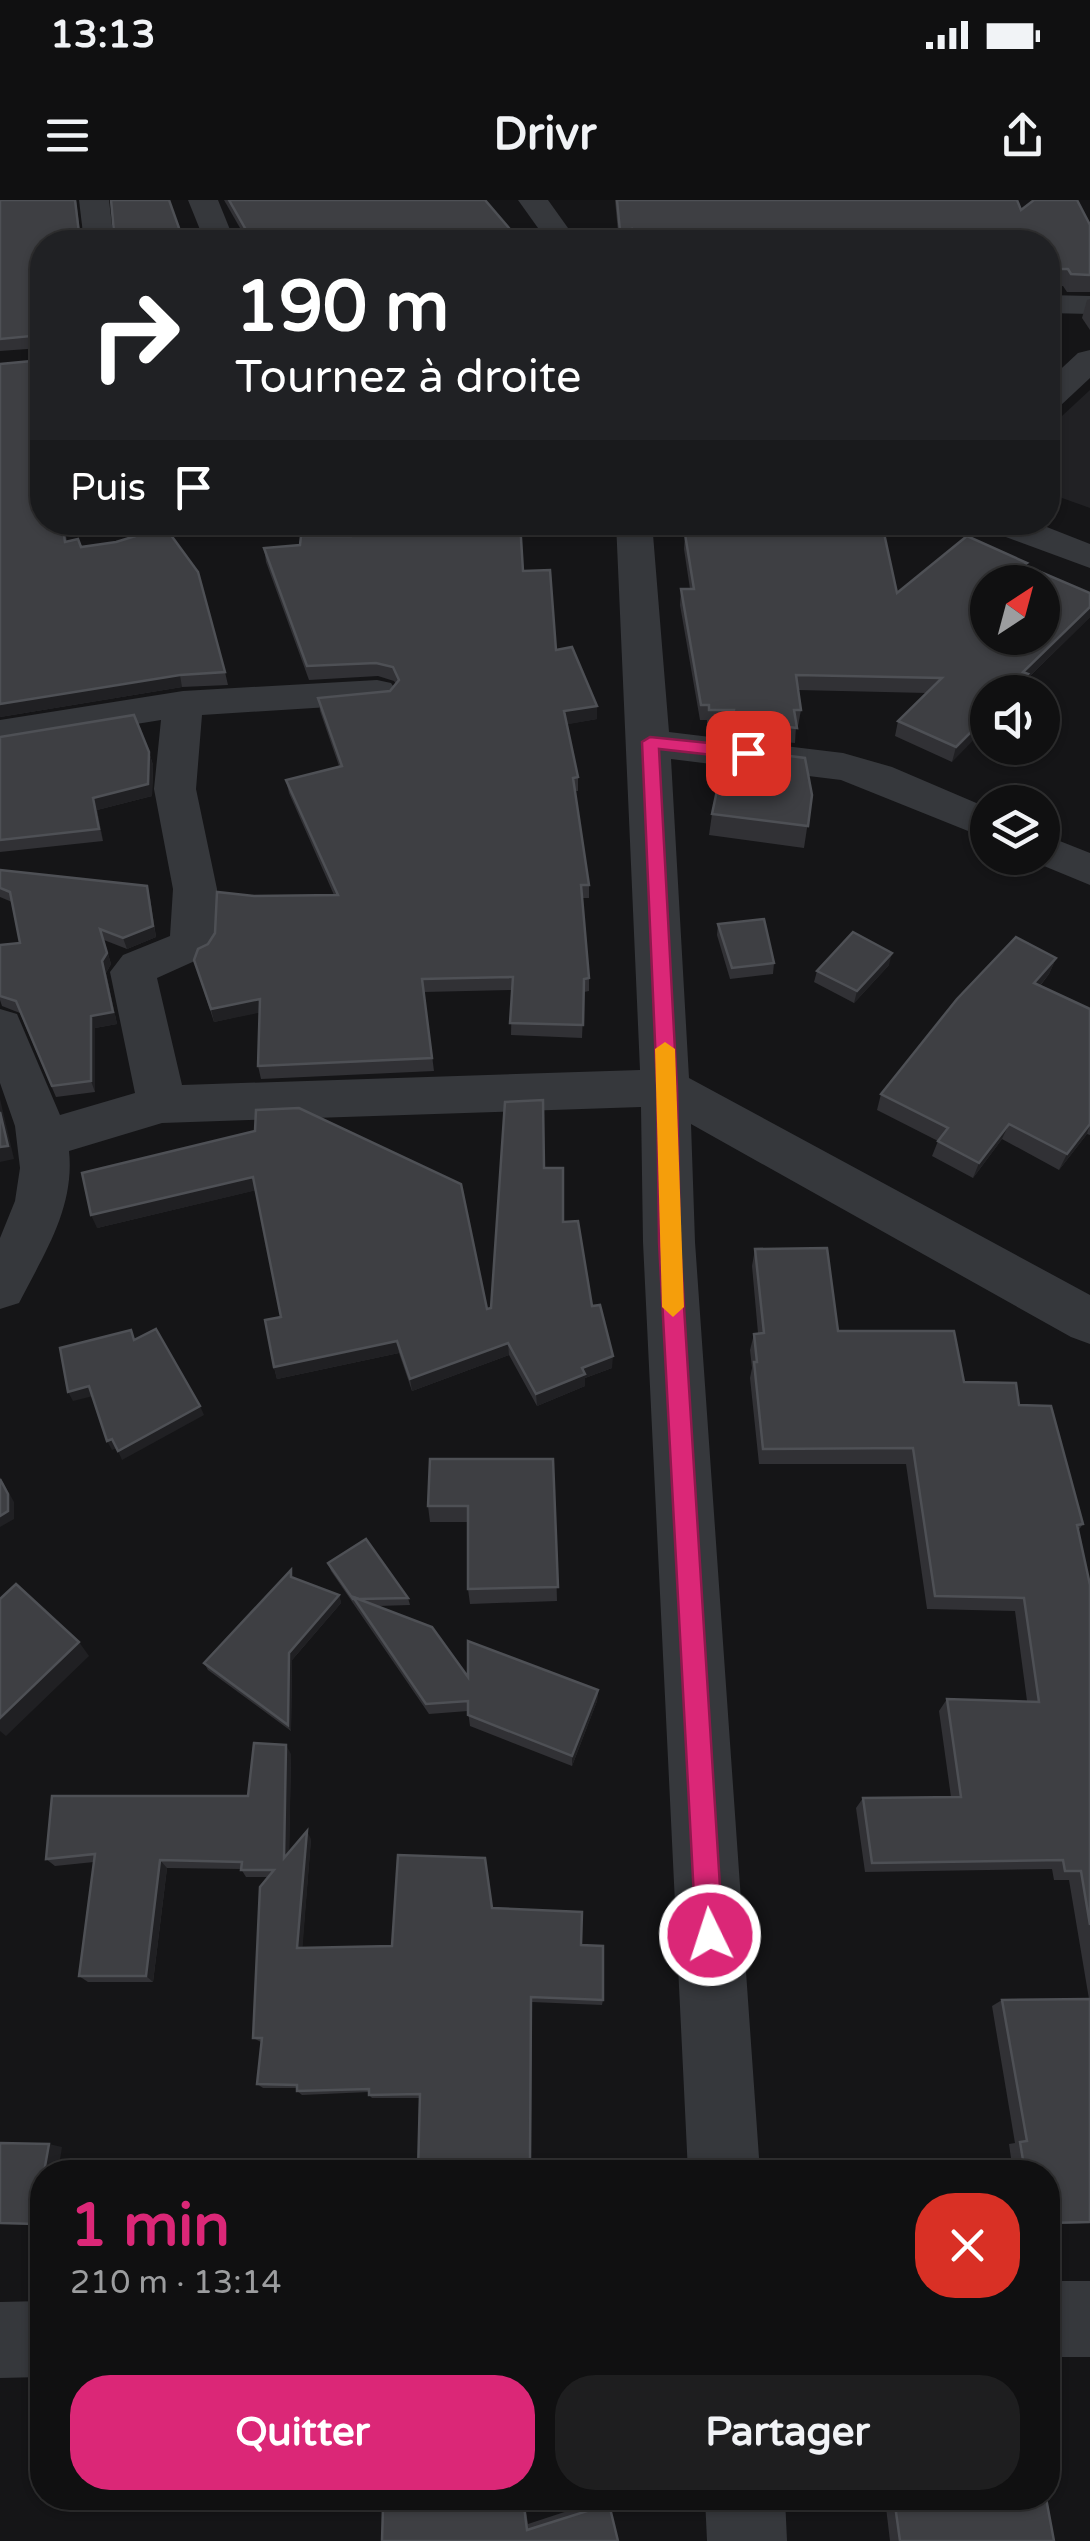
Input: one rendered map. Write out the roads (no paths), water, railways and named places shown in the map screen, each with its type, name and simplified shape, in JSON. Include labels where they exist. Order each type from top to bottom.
[{"type":"street","points":[[94,200],[98,230]]},
{"type":"street","points":[[204,200],[215,230]]},
{"type":"street","points":[[533,200],[554,230]]},
{"type":"street","points":[[1060,304],[1090,305]]},
{"type":"street","points":[[1060,388],[1090,360]]},
{"type":"street","points":[[635,535],[650,742],[667,1088],[670,1242],[723,2160]]},
{"type":"street","points":[[1033,535],[1090,557]]},
{"type":"street","points":[[0,733],[183,704],[377,692]]},
{"type":"street","points":[[162,1104],[133,972],[144,962],[176,954],[192,944],[195,889],[175,789],[183,704]]},
{"type":"street","points":[[650,742],[844,767],[970,817]]},
{"type":"street","points":[[1060,857],[1090,870]]},
{"type":"street","points":[[0,1026],[43,1139],[46,1174],[42,1198],[0,1287]]},
{"type":"street","points":[[43,1139],[162,1104],[667,1088],[1090,1321]]},
{"type":"street","points":[[1060,2319],[1090,2319]]},
{"type":"street","points":[[0,2340],[30,2339]]},
{"type":"street","points":[[745,2510],[747,2541]]}]
